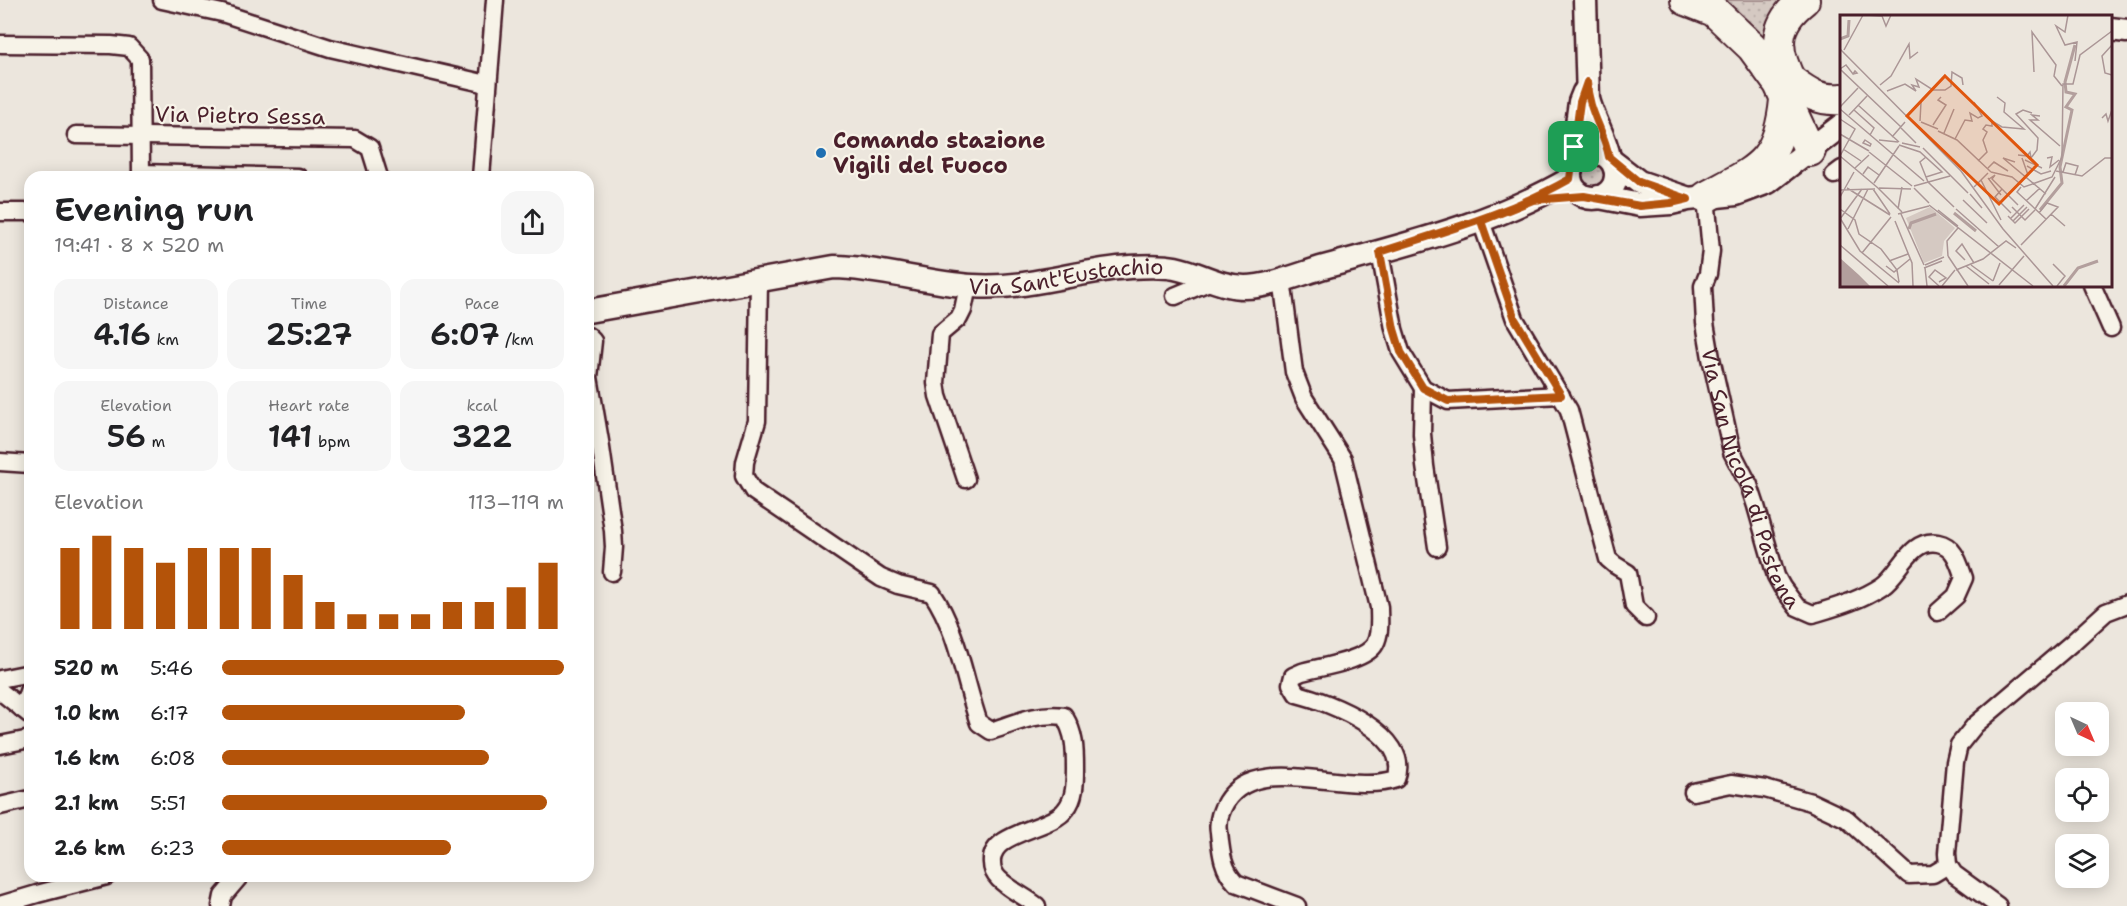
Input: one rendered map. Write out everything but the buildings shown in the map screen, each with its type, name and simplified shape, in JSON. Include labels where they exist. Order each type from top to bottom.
[{"type":"highway","points":[[1686,0],[1714,11],[1732,27],[1768,67],[1779,84],[1787,90],[1830,100],[1840,99]]},
{"type":"highway","points":[[1804,0],[1792,9],[1784,20],[1778,47],[1787,90],[1815,147]]},
{"type":"highway","points":[[1697,198],[1744,176],[1764,162],[1776,145],[1783,124],[1787,90]]},
{"type":"street","points":[[162,0],[222,13],[330,48],[487,84]]},
{"type":"street","points":[[481,171],[495,0]]},
{"type":"street","points":[[1581,186],[1610,191],[1616,180],[1615,168],[1591,110],[1587,82],[1585,0]]},
{"type":"street","points":[[2112,29],[2127,31]]},
{"type":"street","points":[[0,44],[129,47],[140,59],[141,171]]},
{"type":"street","points":[[1581,186],[1580,102],[1587,82]]},
{"type":"street","points":[[1581,186],[1640,206],[1736,194],[1768,182],[1840,127]]},
{"type":"street","name":"Via Pietro Sessa","points":[[76,135],[356,139],[370,148],[378,171]]},
{"type":"street","points":[[1581,186],[1576,159],[1588,152],[1602,153],[1639,182],[1697,198]]},
{"type":"street","name":"Via Sant'Eustachio","points":[[594,309],[834,267],[860,267],[968,286],[1007,286],[1123,268],[1153,266],[1176,268],[1211,281],[1252,287],[1380,252],[1481,221],[1533,200],[1581,186]]},
{"type":"street","name":"Via San Nicola di Pastena","points":[[1697,198],[1711,251],[1708,274],[1703,286],[1705,323],[1711,358],[1732,452],[1749,485],[1782,587],[1797,608],[1813,614],[1850,602],[1883,586],[1917,547],[1930,542],[1941,543],[1951,549],[1958,558],[1964,578],[1956,596],[1938,612]]},
{"type":"street","points":[[0,212],[24,212]]},
{"type":"street","points":[[1481,221],[1515,319],[1569,410],[1608,559],[1628,573],[1634,606],[1646,618]]},
{"type":"street","points":[[1380,252],[1394,329],[1401,352],[1423,388],[1424,455],[1437,547]]},
{"type":"street","points":[[1282,279],[1294,372],[1304,398],[1343,459],[1379,607],[1379,630],[1375,646],[1362,656],[1293,676],[1291,684],[1297,694],[1322,701],[1372,728],[1396,752],[1400,768],[1396,779],[1385,783],[1279,777],[1247,783],[1232,794],[1222,808],[1217,824],[1224,866],[1228,875],[1236,883],[1297,906]]},
{"type":"street","points":[[759,280],[757,421],[745,462],[744,476],[753,490],[881,578],[898,585],[932,593],[950,627],[979,723],[991,731],[1035,716],[1051,714],[1064,716],[1071,729],[1075,744],[1075,782],[1073,797],[1065,811],[1054,819],[998,844],[991,857],[992,869],[999,879],[1037,906]]},
{"type":"street","points":[[1174,296],[1211,281]]},
{"type":"street","points":[[966,479],[945,422],[936,383],[940,334],[959,318],[968,286]]},
{"type":"street","points":[[2092,286],[2111,328]]},
{"type":"street","points":[[1423,388],[1448,401],[1561,395]]},
{"type":"street","points":[[594,407],[613,531],[612,572]]},
{"type":"street","points":[[0,462],[24,464]]},
{"type":"street","points":[[1998,906],[1954,874],[1948,865],[1947,853],[1955,762],[1959,745],[1975,724],[2106,612],[2127,604]]},
{"type":"street","points":[[0,679],[24,674]]},
{"type":"street","points":[[0,691],[24,710]]},
{"type":"street","points":[[0,745],[24,740]]},
{"type":"street","points":[[1693,792],[1731,784],[1765,789],[1799,799],[1847,819],[1909,875],[1933,874],[1948,865]]},
{"type":"street","points":[[0,806],[24,800]]},
{"type":"street","points":[[0,905],[84,882]]},
{"type":"street","points":[[221,906],[223,896],[235,882]]},
{"type":"shaded area","points":[[1707,0],[1795,0],[1773,51]]},
{"type":"shaded area","points":[[1594,162],[1603,165],[1606,174],[1603,183],[1594,186],[1585,183],[1582,174],[1585,165]]},
{"type":"place","name":"Comando stazione Vigili del Fuoco","points":[[821,153]]},
{"type":"route","points":[[1574,147],[1570,179],[1545,194],[1481,221],[1380,252],[1394,329],[1401,352],[1423,388],[1448,401],[1561,395],[1515,319],[1481,221],[1533,200],[1584,196],[1640,206],[1688,199],[1639,182],[1613,162],[1591,110],[1587,82],[1580,102],[1574,147]]}]
